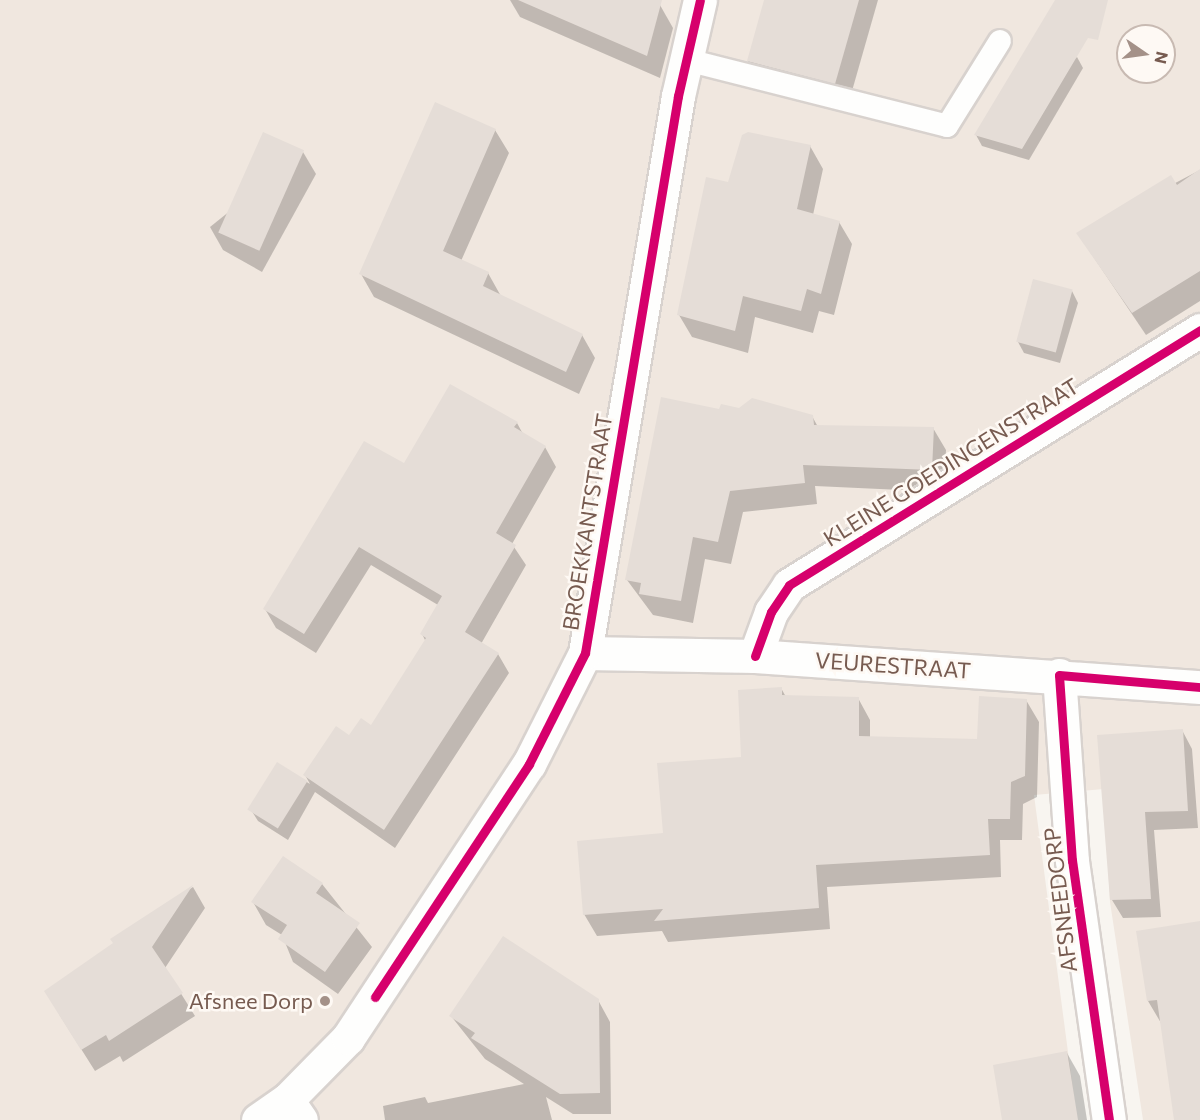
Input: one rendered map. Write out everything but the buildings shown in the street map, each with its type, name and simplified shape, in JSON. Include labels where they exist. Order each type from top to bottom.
[{"type":"street","name":"BROEKKANTSTRAAT","points":[[258,1120],[294,1110],[348,1038],[417,938],[529,764],[585,653],[687,60],[700,0]]},
{"type":"street","name":"KLEINE GOEDINGENSTRAAT","points":[[755,656],[771,612],[789,585],[1200,330]]},
{"type":"street","name":"VEURESTRAAT","points":[[585,653],[755,656],[1059,675],[1200,687]]},
{"type":"street","name":"AFSNEEDORP","points":[[1059,675],[1072,861],[1109,1120]]},
{"type":"lane","points":[[687,60],[947,126],[1000,41]]},
{"type":"shaded area","points":[[0,0],[1200,0],[1200,1120],[1143,1120],[1110,902],[1104,789],[1034,795],[1077,1120],[0,1120]]},
{"type":"cycle path","points":[[375,997],[529,764],[585,653],[678,96],[700,0]]},
{"type":"cycle path","points":[[755,656],[771,612],[789,585],[1200,330]]},
{"type":"cycle path","points":[[1109,1120],[1072,861],[1059,675],[1200,687]]},
{"type":"place","name":"Afsnee Dorp","points":[[325,1001]]}]
